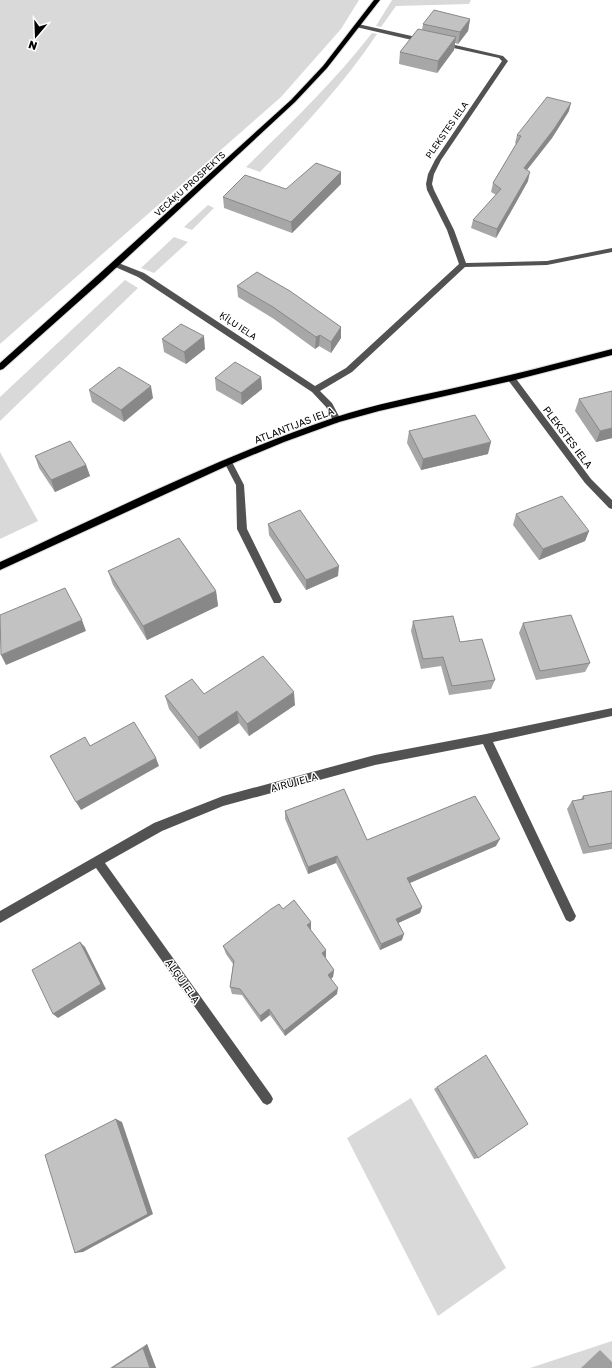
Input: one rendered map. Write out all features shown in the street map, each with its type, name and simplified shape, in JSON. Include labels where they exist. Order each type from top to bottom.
[{"type":"main road","name":"VECĀĶU PROSPEKTS","points":[[0,366],[116,264],[293,101],[325,67],[358,26],[376,0]]},
{"type":"main road","name":"ATLANTIJAS IELA","points":[[0,566],[228,462],[281,440],[338,420],[379,408],[511,378],[612,352]]},
{"type":"street","name":"PLEKSTES IELA","points":[[358,26],[501,57],[506,61],[494,81],[454,134],[430,172],[429,184],[457,242],[462,265]]},
{"type":"street","points":[[315,390],[349,370],[462,265],[547,263],[612,250]]},
{"type":"street","name":"ĶĪĻU IELA","points":[[116,264],[141,275],[176,297],[315,390],[329,406],[338,420]]},
{"type":"street","name":"PLEKSTES IELA","points":[[511,378],[588,481],[612,506]]},
{"type":"street","points":[[228,462],[240,485],[242,529],[277,600]]},
{"type":"street","name":"AIRU IELA","points":[[0,917],[158,827],[224,801],[375,760],[486,739],[612,712]]},
{"type":"street","points":[[486,739],[570,916]]},
{"type":"street","name":"AĻĢU IELA","points":[[98,862],[267,1099]]},
{"type":"shaded area","points":[[0,0],[359,0],[341,29],[281,97],[0,344]]},
{"type":"shaded area","points":[[392,0],[471,0],[469,4],[396,6],[381,27],[376,26]]},
{"type":"shaded area","points":[[372,33],[377,34],[337,88],[260,172],[246,167],[327,86]]},
{"type":"shaded area","points":[[208,205],[214,208],[192,230],[184,227]]},
{"type":"shaded area","points":[[174,237],[188,242],[154,273],[141,268]]},
{"type":"shaded area","points":[[125,280],[138,288],[0,421],[0,397]]},
{"type":"shaded area","points":[[0,452],[38,521],[0,539]]},
{"type":"shaded area","points":[[411,1098],[506,1268],[438,1316],[347,1138]]},
{"type":"shaded area","points":[[612,1341],[612,1368],[530,1368]]},
{"type":"shaded area","points":[[600,1350],[612,1362],[612,1368],[581,1368]]},
{"type":"building","points":[[434,10],[470,19],[460,32],[423,24]]},
{"type":"building","points":[[418,29],[456,37],[438,61],[400,52]]},
{"type":"building","points":[[547,97],[571,103],[554,129],[524,168],[530,172],[497,229],[473,220],[501,189],[493,183],[521,136],[517,135]]},
{"type":"building","points":[[316,163],[341,172],[291,222],[223,197],[245,175],[286,189]]},
{"type":"building","points":[[257,272],[290,291],[341,327],[331,342],[320,335],[316,337],[273,307],[237,286]]},
{"type":"building","points":[[181,324],[204,336],[184,352],[162,339]]},
{"type":"building","points":[[235,362],[261,377],[241,393],[215,378]]},
{"type":"building","points":[[119,367],[151,386],[121,410],[89,390]]},
{"type":"building","points":[[612,391],[612,428],[600,431],[579,399]]},
{"type":"building","points":[[475,415],[491,442],[423,459],[409,431]]},
{"type":"building","points":[[70,441],[86,465],[51,480],[35,456]]},
{"type":"building","points":[[562,496],[589,531],[543,549],[516,514]]},
{"type":"building","points":[[300,510],[339,566],[306,580],[268,524]]},
{"type":"building","points":[[179,538],[216,591],[143,626],[108,571]]},
{"type":"building","points":[[65,588],[82,620],[1,655],[0,615]]},
{"type":"building","points":[[571,615],[590,663],[540,671],[523,623]]},
{"type":"building","points":[[453,616],[460,642],[482,639],[495,680],[452,686],[443,657],[423,659],[413,621]]},
{"type":"building","points":[[263,656],[294,692],[247,724],[237,711],[198,737],[165,696],[192,679],[204,694]]},
{"type":"building","points":[[134,722],[156,758],[76,802],[50,756],[85,737],[90,746]]},
{"type":"building","points":[[344,789],[367,840],[475,796],[500,839],[407,878],[422,907],[396,919],[404,934],[381,944],[337,856],[308,867],[285,811]]},
{"type":"building","points":[[612,791],[612,843],[589,847],[572,801],[584,799],[583,796]]},
{"type":"building","points":[[294,900],[311,922],[307,925],[326,950],[322,953],[334,970],[328,975],[338,988],[284,1031],[269,1009],[260,1016],[240,989],[230,987],[234,961],[223,946],[271,909],[279,904],[283,909]]},
{"type":"building","points":[[80,942],[101,984],[53,1014],[32,970]]},
{"type":"building","points":[[486,1055],[528,1124],[478,1158],[437,1087]]},
{"type":"building","points":[[116,1119],[148,1214],[75,1253],[45,1155]]},
{"type":"building","points":[[143,1348],[150,1368],[112,1368]]}]
